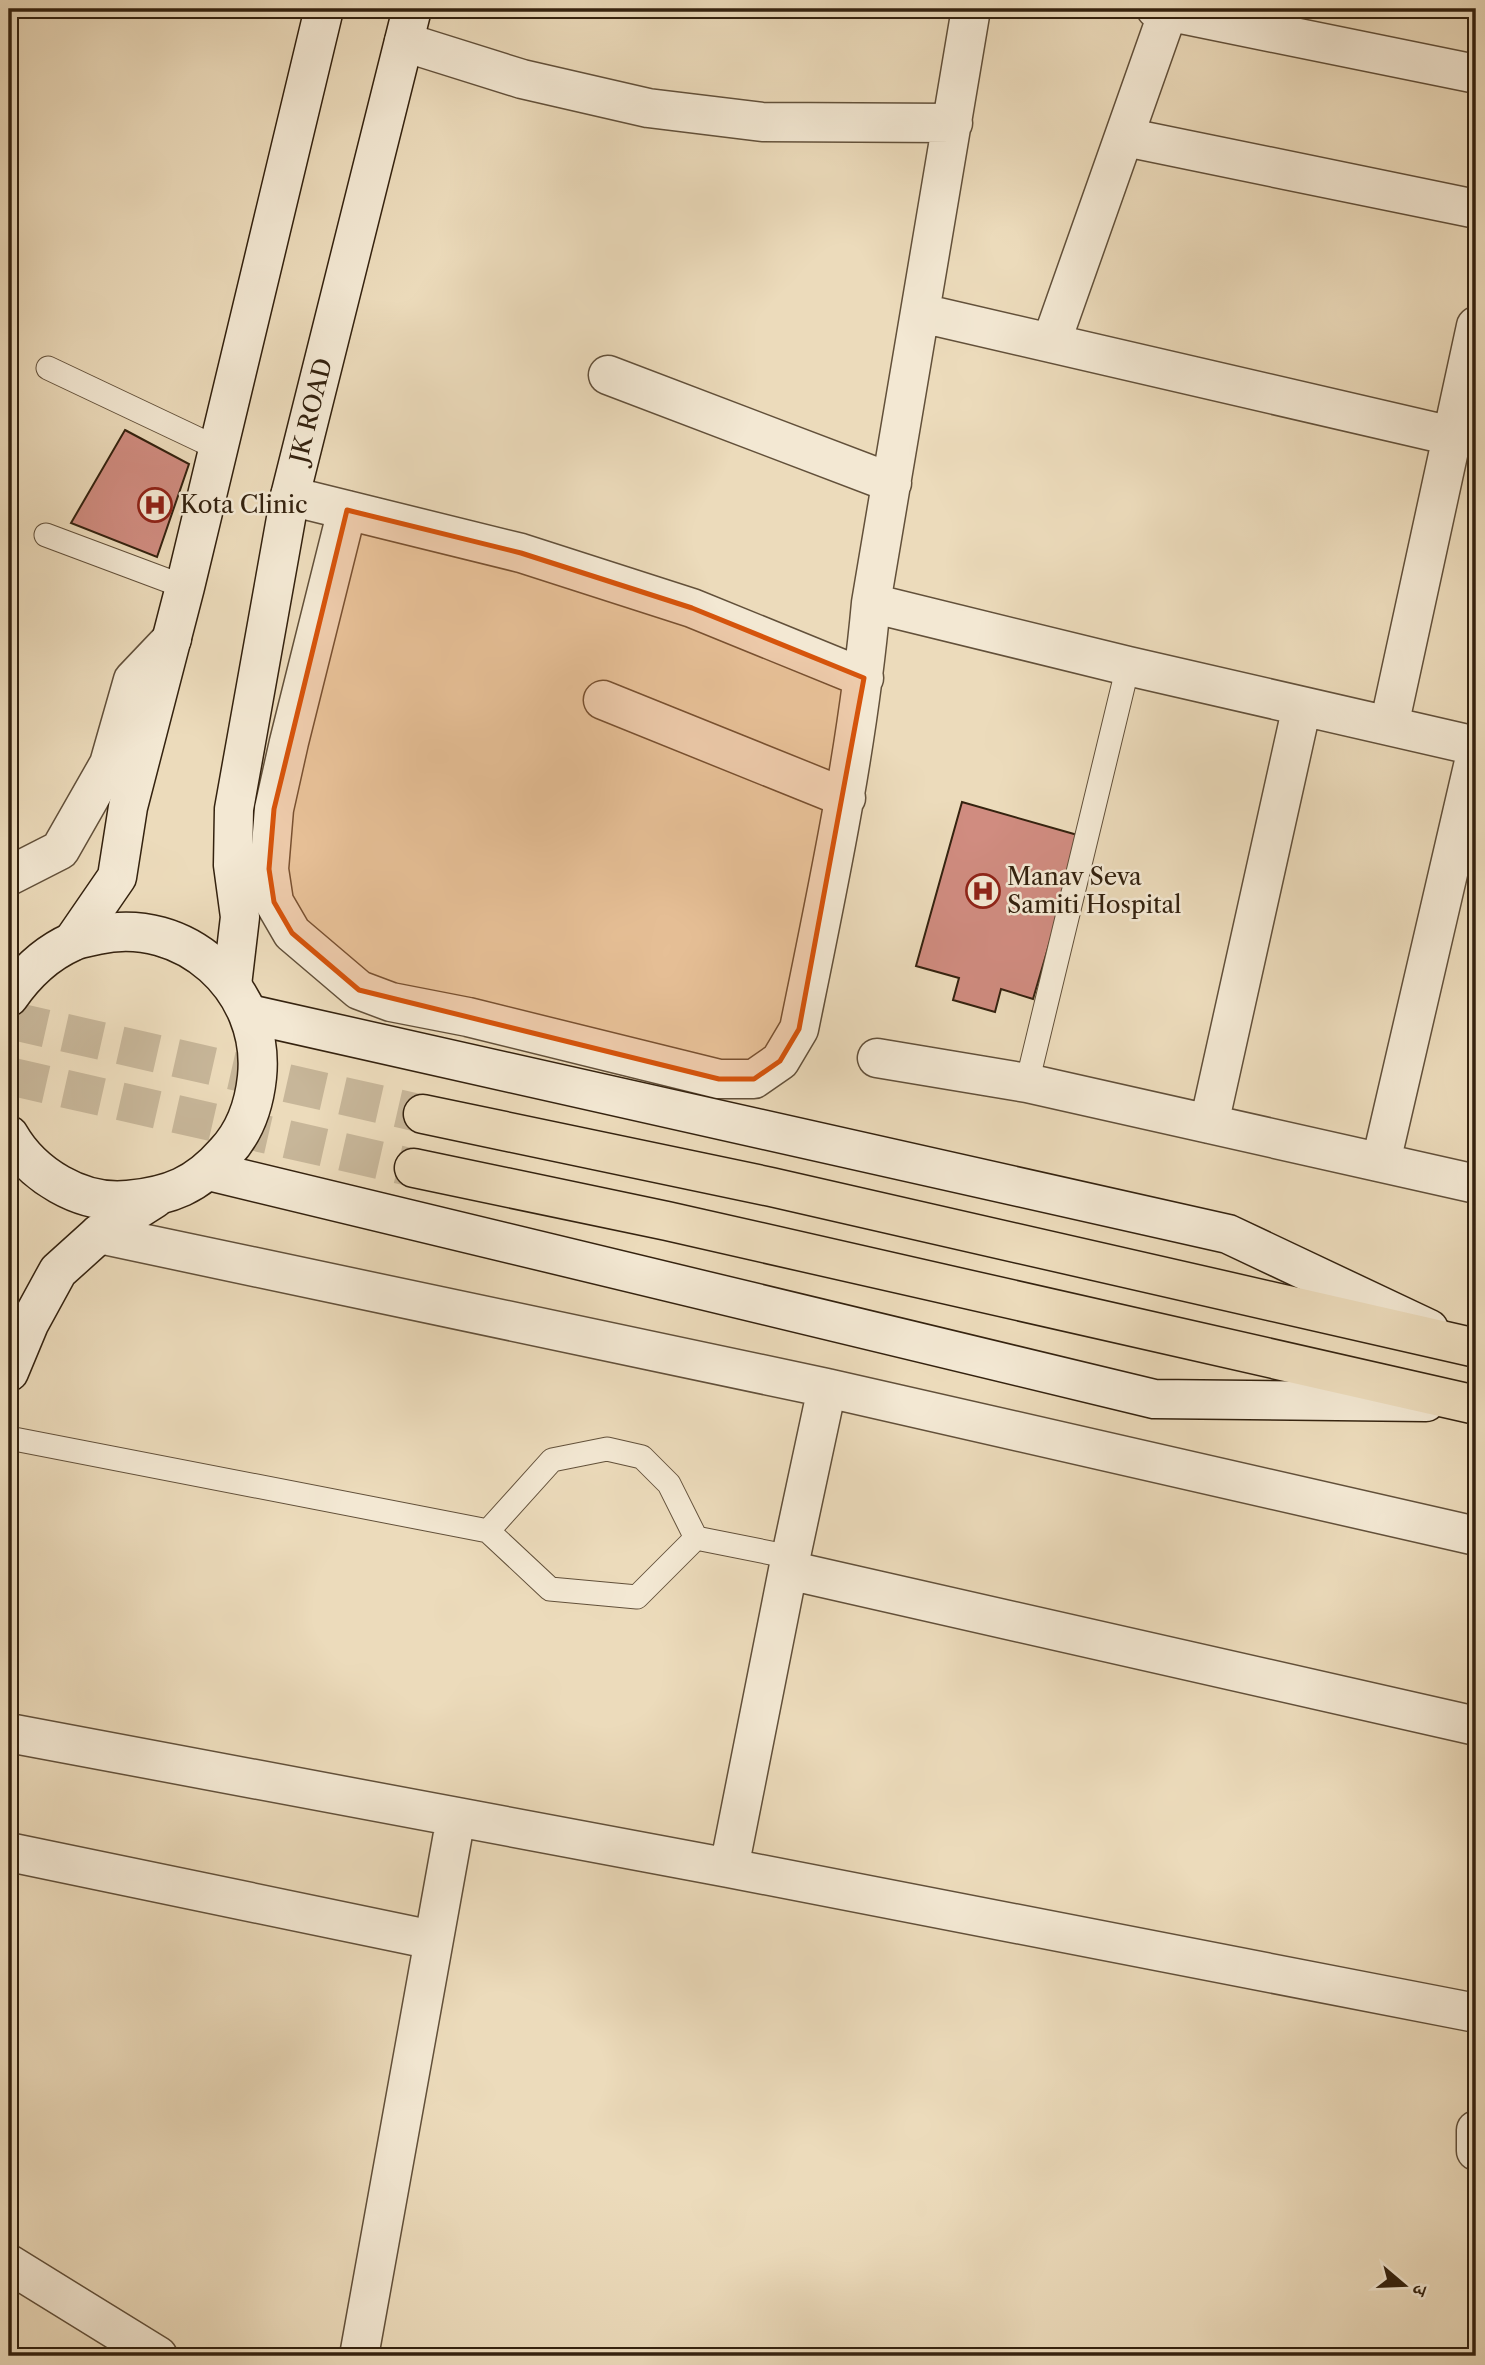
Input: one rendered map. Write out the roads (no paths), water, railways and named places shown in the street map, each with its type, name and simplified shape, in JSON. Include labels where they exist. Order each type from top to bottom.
[{"type":"main road","points":[[423,1114],[771,1187],[1471,1347]]},
{"type":"main road","points":[[414,1168],[654,1218],[1470,1404]]},
{"type":"street","points":[[73,941],[117,877],[128,807],[185,587],[324,9]]},
{"type":"street","points":[[348,510],[274,809],[269,869],[274,902],[292,933],[359,990],[391,1002],[468,1017],[719,1079],[754,1079],[780,1061],[799,1029],[846,798],[864,678],[871,603],[971,9]]},
{"type":"street","points":[[1051,343],[1125,137],[1165,10],[1476,74]]},
{"type":"street","points":[[408,25],[522,79],[648,108],[762,122],[953,123]]},
{"type":"street","name":"JK ROAD","points":[[240,999],[240,917],[233,865],[234,809],[290,496],[408,25]]},
{"type":"street","points":[[1125,137],[1476,209]]},
{"type":"street","points":[[921,313],[1452,436]]},
{"type":"street","points":[[1389,726],[1476,326]]},
{"type":"street","points":[[608,375],[892,483]]},
{"type":"street","points":[[290,496],[521,553],[692,608],[864,678]]},
{"type":"street","points":[[871,603],[1476,746]]},
{"type":"street","points":[[9,876],[60,850],[109,765],[133,680],[172,639]]},
{"type":"street","points":[[603,700],[846,798]]},
{"type":"street","points":[[1209,1124],[1302,705]]},
{"type":"street","points":[[1381,1162],[1476,753]]},
{"type":"street","points":[[9,1372],[29,1324],[58,1271],[99,1234],[156,1198],[184,1187],[209,1171],[238,1139],[255,1099],[259,1056],[240,999],[200,954],[160,936],[116,931],[73,941],[16,977]]},
{"type":"street","points":[[240,999],[1228,1234],[1471,1347]]},
{"type":"street","points":[[877,1058],[1027,1083],[1476,1184]]},
{"type":"street","points":[[11,1152],[44,1175],[78,1193],[116,1202],[156,1198]]},
{"type":"street","points":[[209,1171],[1153,1399],[1470,1404]]},
{"type":"street","points":[[99,1234],[827,1388],[1476,1536]]},
{"type":"street","points":[[729,1868],[827,1388]]},
{"type":"street","points":[[790,1563],[1476,1726]]},
{"type":"street","points":[[9,1734],[729,1868],[1476,2013]]},
{"type":"street","points":[[359,2356],[456,1817]]},
{"type":"street","points":[[9,1852],[433,1940]]},
{"type":"street","points":[[1476,2130],[1476,2151]]},
{"type":"street","points":[[9,2264],[158,2356]]},
{"type":"lane","points":[[48,368],[217,448]]},
{"type":"lane","points":[[46,535],[185,587]]},
{"type":"lane","points":[[1027,1083],[1129,666]]},
{"type":"lane","points":[[9,1438],[488,1531],[550,1589],[637,1597],[696,1538]]},
{"type":"lane","points":[[488,1531],[552,1460],[607,1449],[642,1457],[669,1484],[696,1538],[790,1563]]},
{"type":"tunnel","points":[[9,1020],[423,1114]]},
{"type":"tunnel","points":[[9,1076],[414,1168]]},
{"type":"place","name":"Kota Clinic","points":[[155,505]]},
{"type":"place","name":"Manav Seva Samiti Hospital","points":[[983,891]]}]
